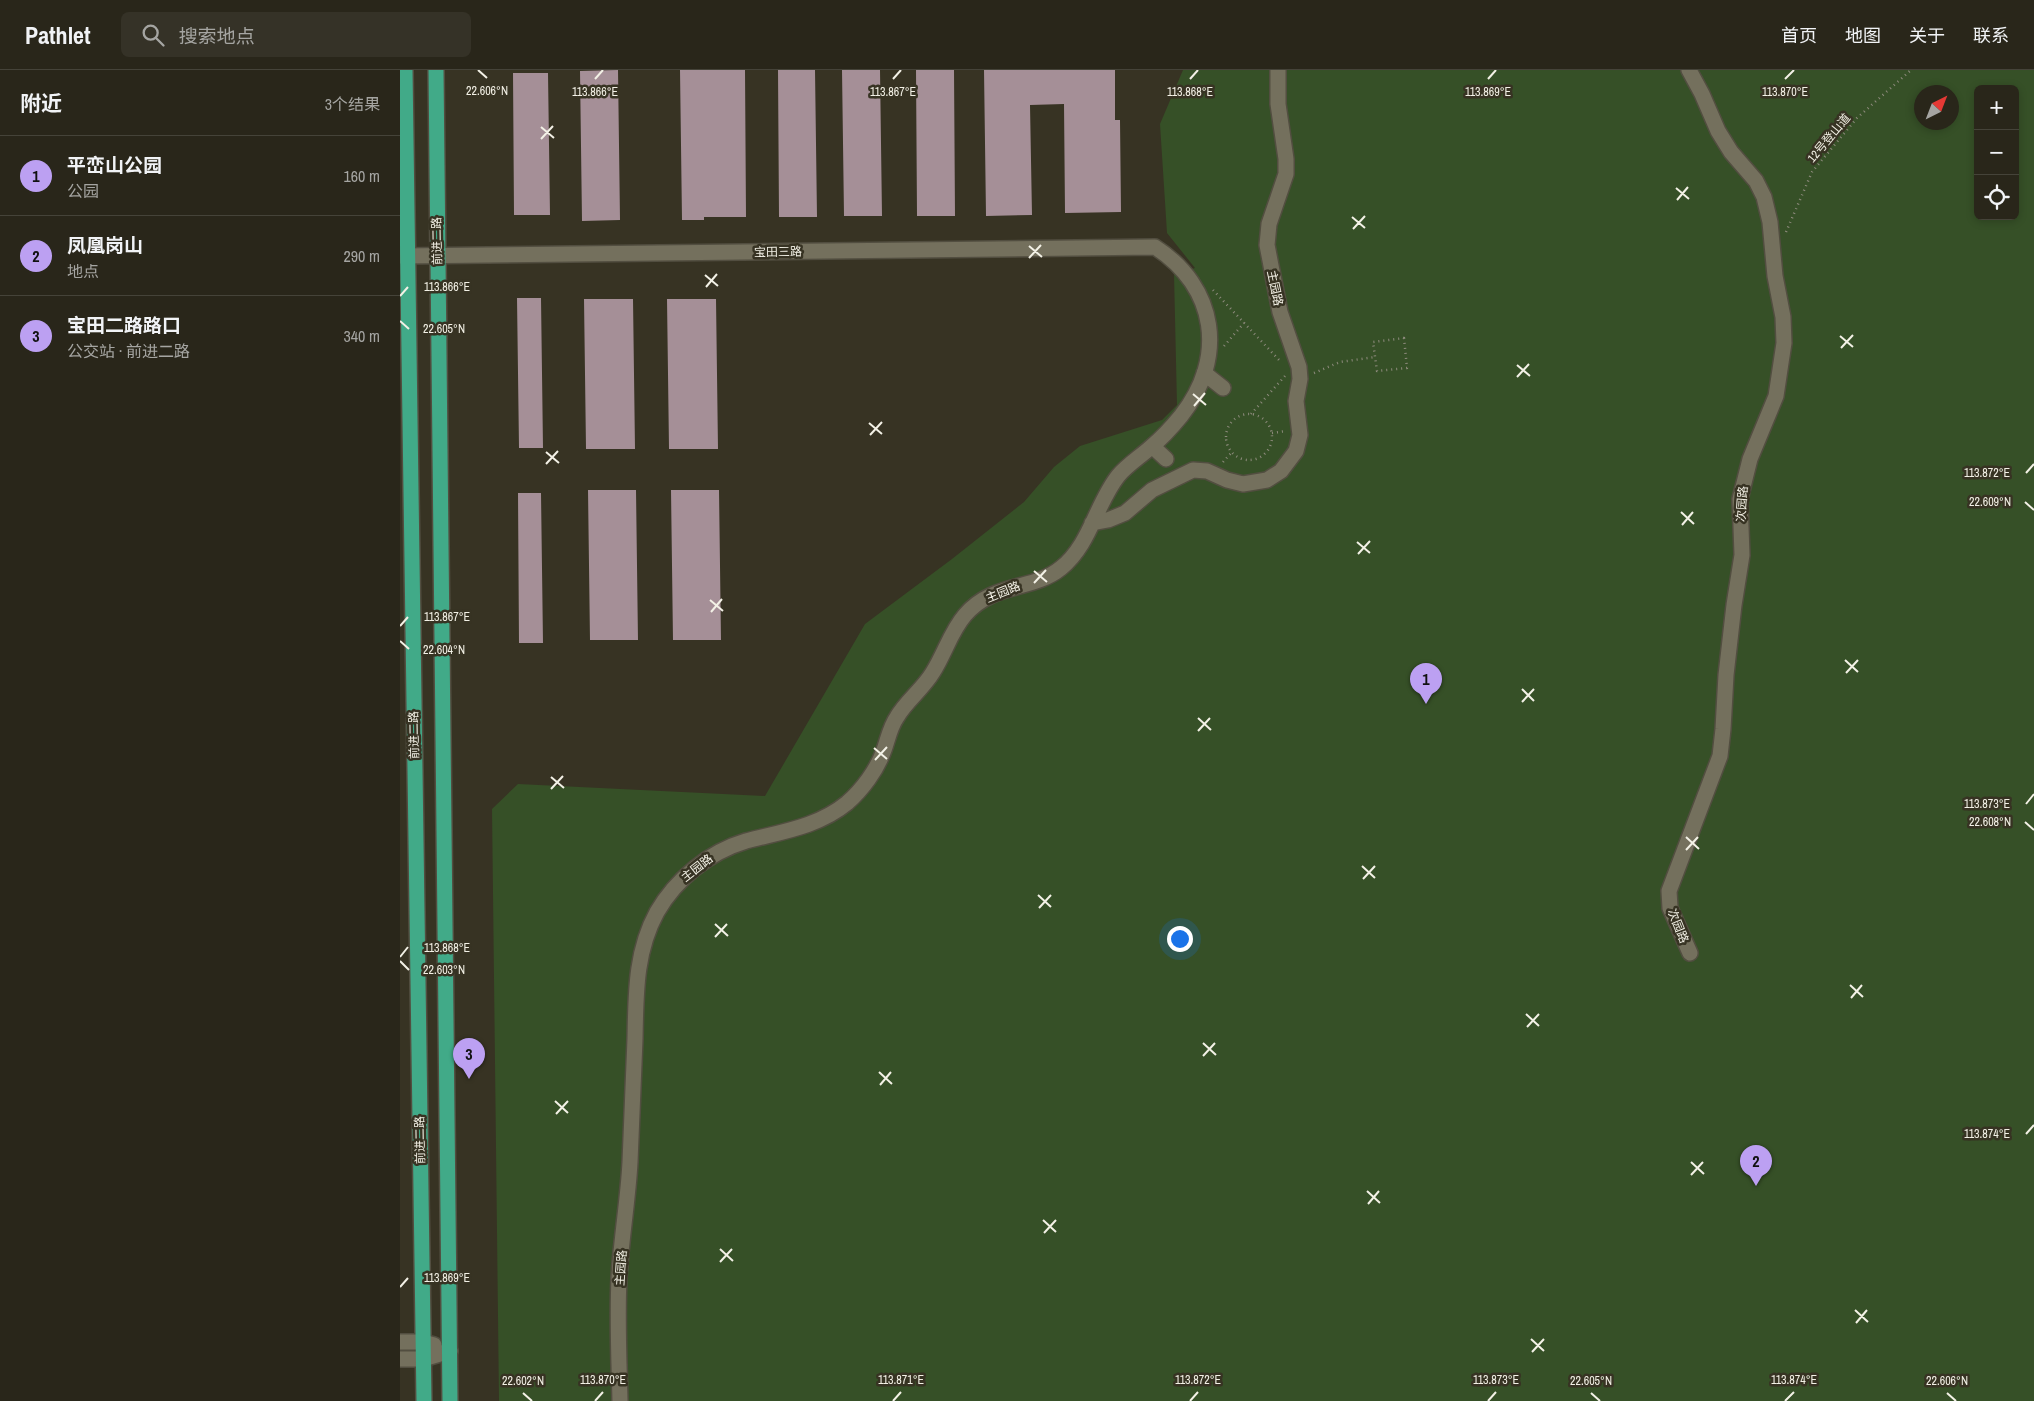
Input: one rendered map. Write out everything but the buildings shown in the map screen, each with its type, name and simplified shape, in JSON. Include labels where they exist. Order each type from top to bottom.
[{"type":"main road","name":"前进二路","points":[[405,70],[404,256],[424,1401]]},
{"type":"main road","name":"前进二路","points":[[436,70],[450,1401]]},
{"type":"street","name":"主园路","points":[[1092,523],[1108,520],[1125,513],[1152,490],[1194,470],[1207,471],[1226,480],[1243,484],[1259,482],[1274,476],[1287,465],[1298,443],[1300,427],[1294,375],[1299,367],[1280,312],[1267,245],[1269,224],[1286,174],[1285,151],[1278,104],[1278,70]]},
{"type":"street","name":"次园路","points":[[1689,70],[1721,137],[1731,152],[1756,181],[1764,197],[1770,222],[1775,276],[1784,330],[1776,396],[1750,459],[1740,499],[1742,562],[1732,615],[1720,756],[1669,891],[1670,908],[1690,953]]},
{"type":"street","name":"宝田三路","points":[[404,256],[1155,247]]},
{"type":"street","name":"主园路","points":[[620,1401],[618,1327],[620,1275],[630,1165],[637,981],[643,943],[659,909],[683,879],[714,855],[747,841],[786,832],[831,814],[847,803],[879,763],[896,717],[914,698],[935,669],[962,619],[972,607],[1006,588],[1052,574],[1063,567],[1080,546],[1118,477],[1170,428],[1188,406],[1204,373],[1210,337],[1207,315],[1194,283],[1180,266],[1155,247]]},
{"type":"street","points":[[1204,373],[1223,388]]},
{"type":"street","points":[[1152,446],[1166,459]]},
{"type":"street","points":[[400,1342],[423,1342],[450,1350]]},
{"type":"street","points":[[400,1359],[423,1359],[450,1350]]},
{"type":"path","name":"12号登山道","points":[[1785,236],[1812,172],[1857,118],[1911,70]]},
{"type":"path","points":[[1211,287],[1294,375]]},
{"type":"path","points":[[1219,350],[1244,323]]},
{"type":"path","points":[[1404,338],[1407,368],[1377,372],[1375,358],[1373,342],[1404,338]]},
{"type":"path","points":[[1252,414],[1267,422],[1270,427],[1272,440],[1271,446],[1262,456],[1250,460],[1243,459],[1232,452],[1226,440],[1226,433],[1232,421],[1238,416],[1252,414],[1294,375],[1340,362],[1375,358]]},
{"type":"green space","points":[[1183,70],[2034,70],[2034,1401],[499,1401],[492,809],[518,784],[765,796],[865,624],[1024,502],[1054,467],[1080,446],[1162,420],[1177,405],[1174,274],[1195,268],[1167,233],[1160,124]]},
{"type":"place","name":"平峦山公园","points":[[1426,704]]},
{"type":"place","name":"宝田二路路口","points":[[469,1079]]},
{"type":"place","name":"凤凰岗山","points":[[1756,1186]]}]
